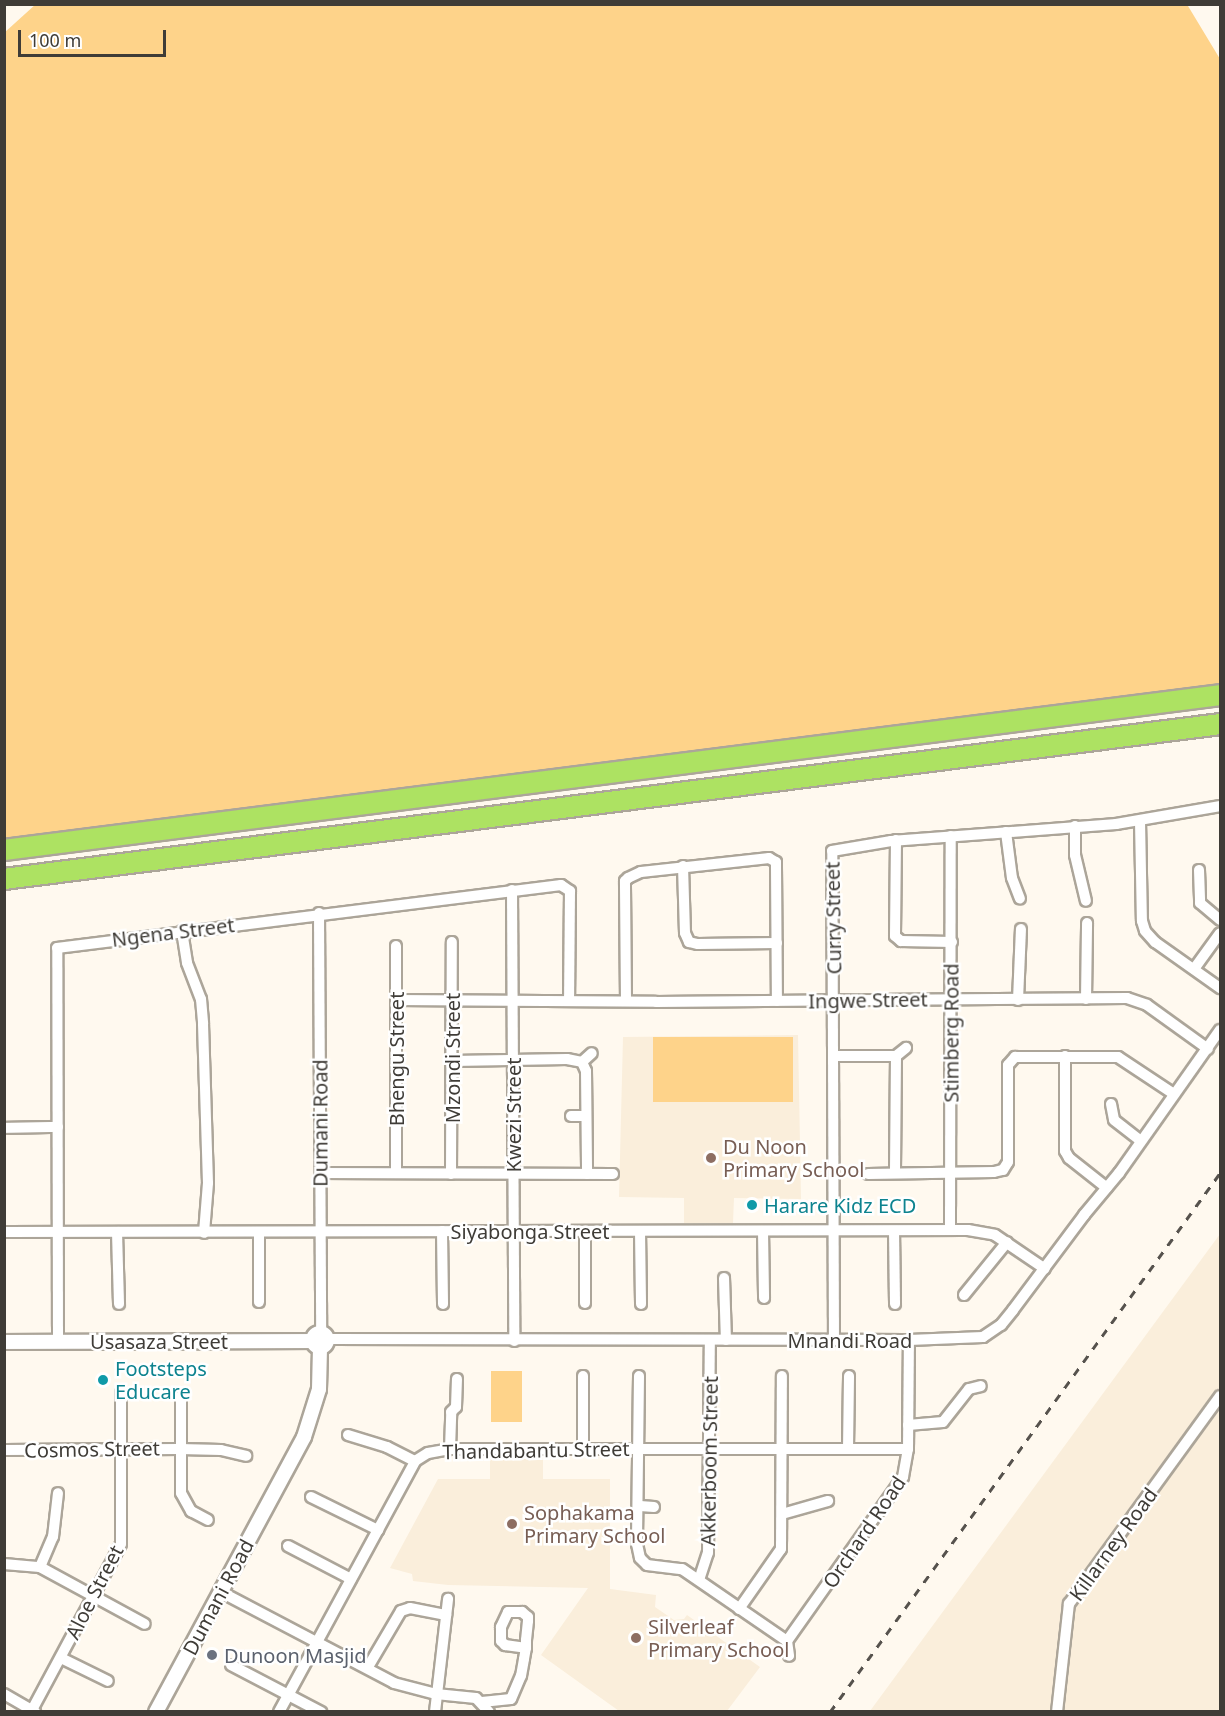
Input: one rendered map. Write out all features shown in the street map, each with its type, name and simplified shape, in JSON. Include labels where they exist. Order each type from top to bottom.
[{"type":"highway","points":[[4,850],[1221,695]]},
{"type":"highway","points":[[4,879],[1221,724]]},
{"type":"street","name":"Curry Street","points":[[834,1340],[832,851],[897,840],[1140,821],[1221,806]]},
{"type":"street","points":[[1140,821],[1142,921],[1145,931],[1155,942],[1221,988]]},
{"type":"street","points":[[1075,826],[1076,855],[1086,901]]},
{"type":"street","points":[[1006,832],[1012,878],[1020,899]]},
{"type":"street","name":"Stimberg Road","points":[[950,1230],[951,836]]},
{"type":"street","points":[[897,840],[895,936],[901,941],[952,942]]},
{"type":"street","points":[[626,1001],[626,881],[636,873],[683,866],[773,859],[776,867],[777,1001]]},
{"type":"street","points":[[683,866],[685,933],[689,942],[698,944],[777,943]]},
{"type":"street","points":[[1199,870],[1200,903],[1221,920]]},
{"type":"street","name":"Ngena Street","points":[[58,1342],[57,948],[320,913],[564,885],[570,891],[569,1000]]},
{"type":"street","name":"Kwezi Street","points":[[512,890],[514,1341]]},
{"type":"street","name":"Dumani Road","points":[[156,1712],[304,1437],[319,1389],[320,913]]},
{"type":"street","points":[[1086,999],[1087,923]]},
{"type":"street","points":[[1018,1000],[1021,929]]},
{"type":"street","points":[[182,931],[187,963],[201,999],[203,1024],[208,1183],[204,1233]]},
{"type":"street","points":[[1194,969],[1221,933]]},
{"type":"street","name":"Mzondi Street","points":[[452,942],[452,1174]]},
{"type":"street","name":"Bhengu Street","points":[[396,946],[396,1172]]},
{"type":"street","name":"Ingwe Street","points":[[396,1000],[777,1001],[1127,998],[1140,1001],[1208,1049]]},
{"type":"street","name":"Mnandi Road","points":[[320,1340],[909,1340],[983,1337],[1001,1325],[1045,1269],[1107,1188],[1221,1030]]},
{"type":"street","points":[[834,1056],[896,1056],[906,1048]]},
{"type":"street","points":[[582,1062],[592,1053]]},
{"type":"street","points":[[895,1173],[896,1056]]},
{"type":"street","points":[[868,1174],[1000,1172],[1006,1167],[1008,1065],[1012,1059],[1020,1056],[1121,1058],[1174,1094]]},
{"type":"street","points":[[1065,1056],[1065,1151],[1069,1158],[1107,1188]]},
{"type":"street","points":[[453,1060],[567,1059],[582,1062]]},
{"type":"street","points":[[582,1062],[586,1071],[587,1174]]},
{"type":"street","points":[[1111,1104],[1117,1124],[1141,1141]]},
{"type":"street","points":[[571,1116],[586,1116]]},
{"type":"street","points":[[4,1128],[58,1127]]},
{"type":"street","points":[[320,1173],[613,1174]]},
{"type":"street","points":[[442,1231],[443,1304]]},
{"type":"street","points":[[585,1231],[585,1303]]},
{"type":"street","points":[[640,1231],[641,1304]]},
{"type":"street","points":[[763,1231],[764,1298]]},
{"type":"street","points":[[894,1231],[895,1304]]},
{"type":"street","name":"Siyabonga Street","points":[[4,1232],[983,1231],[1007,1242],[1045,1269]]},
{"type":"street","points":[[117,1232],[119,1304]]},
{"type":"street","points":[[259,1233],[259,1302]]},
{"type":"street","points":[[964,1295],[1007,1242]]},
{"type":"street","points":[[724,1278],[726,1340]]},
{"type":"street","name":"Usasaza Street","points":[[4,1342],[320,1340]]},
{"type":"street","name":"Akkerboom Street","points":[[699,1580],[708,1553],[710,1340]]},
{"type":"street","name":"Orchard Road","points":[[787,1641],[899,1484],[906,1470],[909,1340]]},
{"type":"street","points":[[583,1376],[583,1449]]},
{"type":"street","points":[[639,1376],[640,1558],[647,1565],[682,1569],[699,1580],[787,1641],[789,1656]]},
{"type":"street","points":[[739,1609],[778,1556],[782,1543],[782,1376]]},
{"type":"street","points":[[848,1449],[849,1376]]},
{"type":"street","points":[[450,1449],[451,1412],[456,1407],[457,1379]]},
{"type":"street","points":[[908,1425],[943,1422],[969,1389],[981,1386]]},
{"type":"street","name":"Aloe Street","points":[[33,1711],[121,1544],[121,1393]]},
{"type":"street","points":[[181,1396],[179,1481],[183,1501],[191,1511],[208,1520]]},
{"type":"street","name":"Killarney Road","points":[[1057,1712],[1069,1604],[1221,1396]]},
{"type":"street","points":[[348,1435],[387,1447],[415,1461]]},
{"type":"street","name":"Thandabantu Street","points":[[279,1712],[415,1461],[428,1453],[450,1449],[781,1447],[908,1449]]},
{"type":"street","name":"Cosmos Street","points":[[4,1450],[221,1450],[246,1456]]},
{"type":"street","points":[[40,1568],[53,1537],[58,1493]]},
{"type":"street","points":[[311,1497],[378,1530]]},
{"type":"street","points":[[782,1514],[803,1510],[828,1501]]},
{"type":"street","points":[[640,1506],[654,1507]]},
{"type":"street","points":[[288,1546],[351,1579]]},
{"type":"street","points":[[4,1564],[40,1568],[145,1624]]},
{"type":"street","points":[[221,1592],[394,1683],[482,1704],[513,1696],[521,1676],[526,1648]]},
{"type":"street","points":[[435,1712],[448,1599]]},
{"type":"street","points":[[368,1668],[400,1611],[410,1608],[446,1615]]},
{"type":"street","points":[[61,1658],[108,1681]]},
{"type":"street","points":[[231,1665],[321,1712]]},
{"type":"street","points":[[4,1695],[33,1711]]},
{"type":"shaded area","points":[[36,4],[1191,5],[1188,6],[1220,59],[1220,685],[5,839],[4,33]]},
{"type":"shaded area","name":"Du Noon Primary School","points":[[798,1035],[801,1199],[734,1198],[733,1223],[684,1223],[684,1198],[619,1197],[623,1037]]},
{"type":"shaded area","points":[[653,1037],[793,1037],[793,1102],[653,1102]]},
{"type":"shaded area","points":[[1220,1234],[1220,1711],[870,1711]]},
{"type":"shaded area","points":[[491,1371],[522,1371],[522,1422],[491,1422]]},
{"type":"shaded area","points":[[490,1457],[543,1458],[543,1479],[610,1479],[610,1589],[656,1595],[655,1607],[674,1620],[684,1619],[687,1615],[760,1667],[727,1711],[619,1711],[541,1655],[588,1588],[448,1585],[413,1581],[412,1574],[390,1568],[438,1479],[490,1479]]},
{"type":"railway","points":[[830,1712],[1220,1173]]},
{"type":"place","name":"Du Noon Primary School","points":[[711,1158]]},
{"type":"place","name":"Harare Kidz ECD","points":[[752,1205]]},
{"type":"place","name":"Footsteps Educare","points":[[103,1380]]},
{"type":"place","name":"Sophakama Primary School","points":[[512,1524]]},
{"type":"place","name":"Silverleaf Primary School","points":[[636,1638]]},
{"type":"place","name":"Dunoon Masjid","points":[[212,1655]]}]
